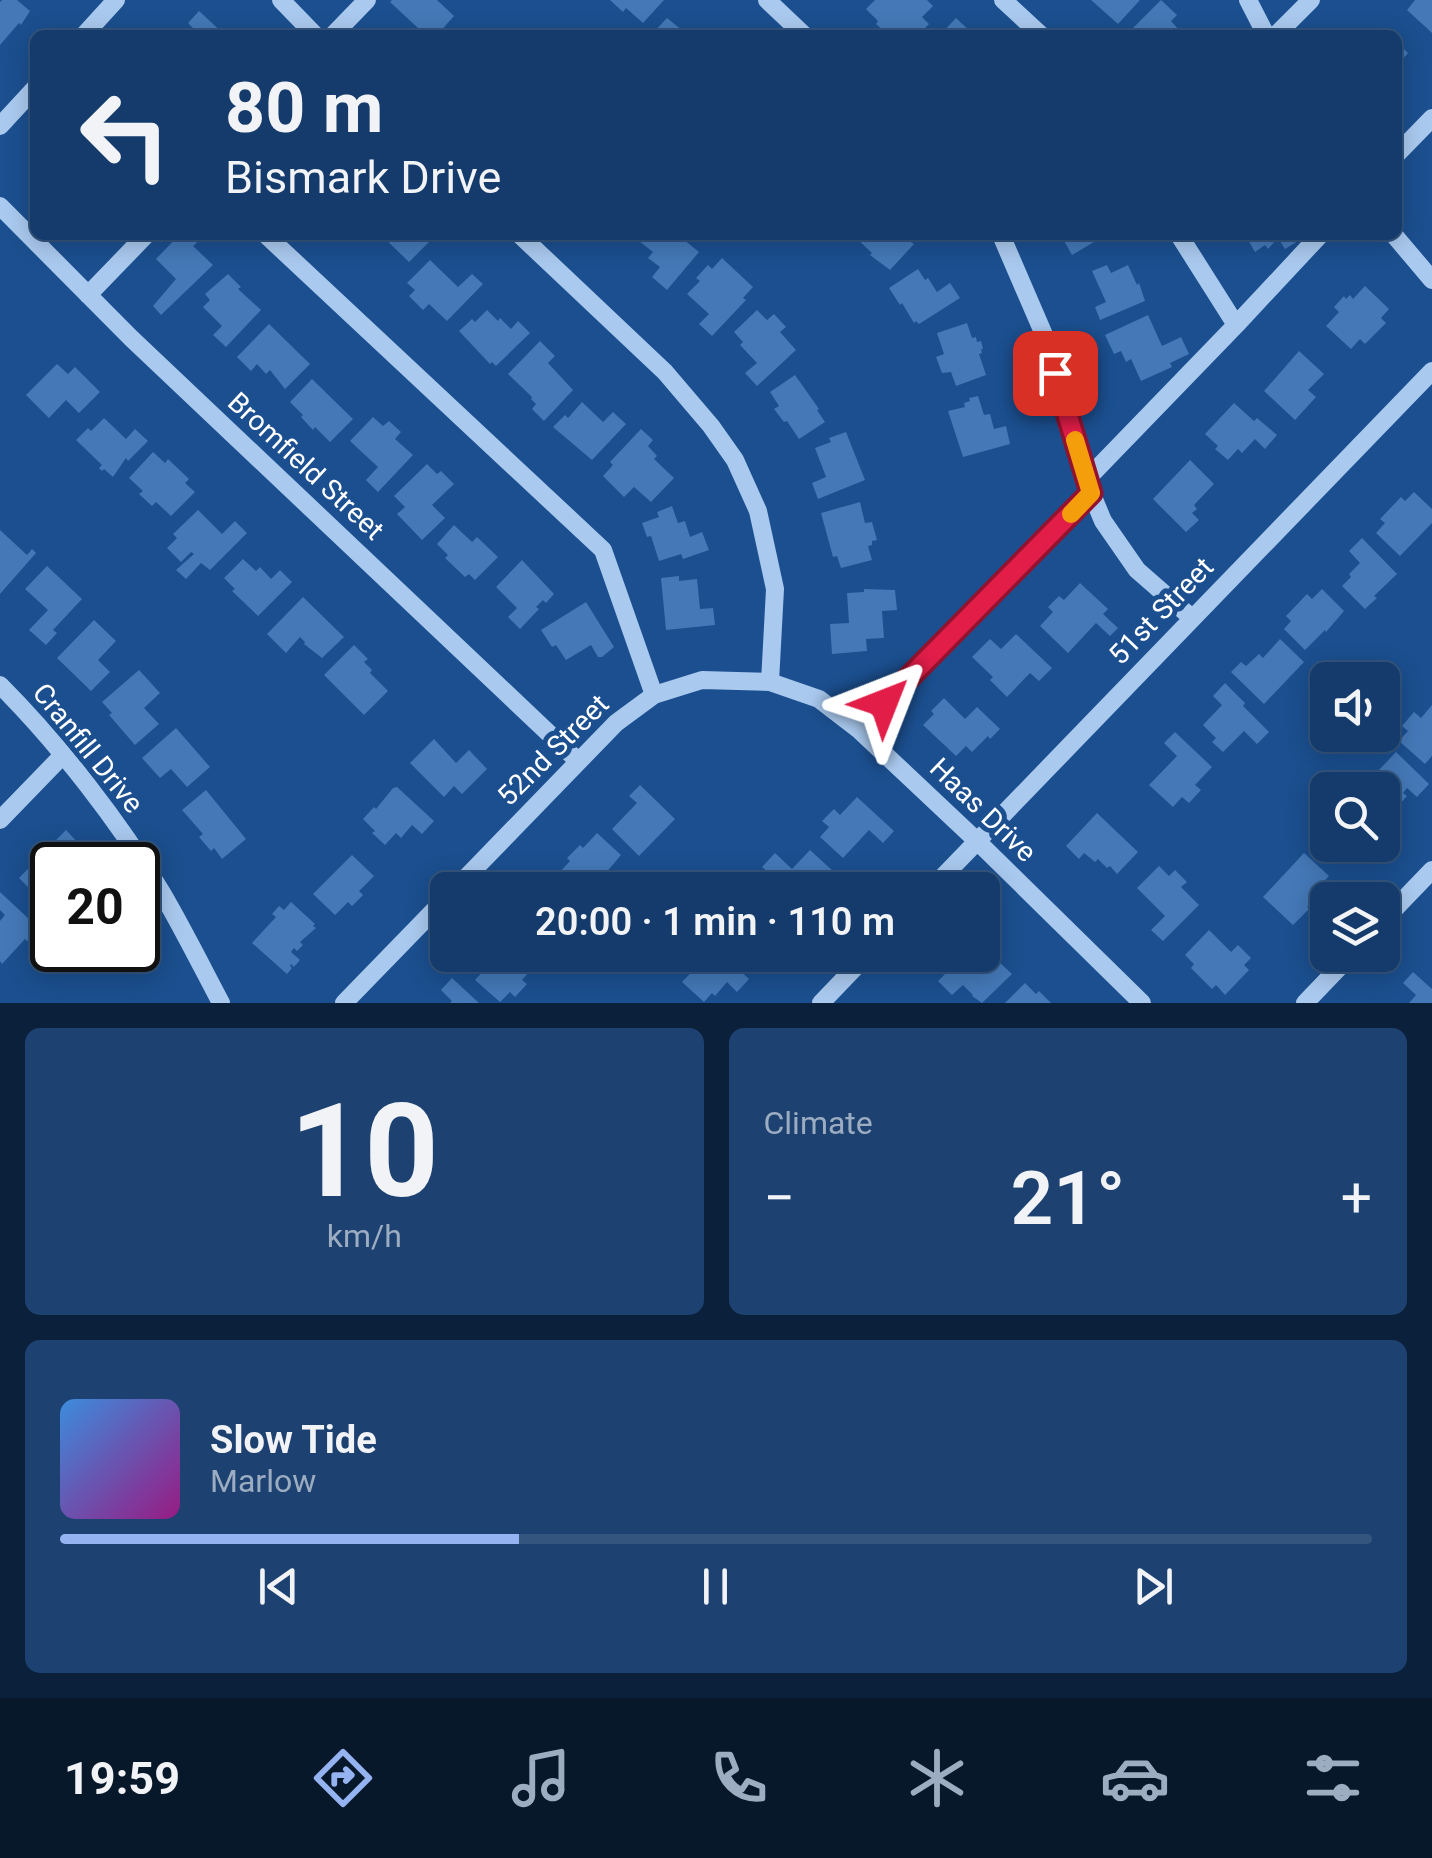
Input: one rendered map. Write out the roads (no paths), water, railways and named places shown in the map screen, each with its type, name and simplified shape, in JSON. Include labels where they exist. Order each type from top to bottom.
[{"type":"street","points":[[89,30],[116,0]]},
{"type":"street","points":[[280,0],[310,30]]},
{"type":"street","points":[[338,30],[367,0]]},
{"type":"street","points":[[767,0],[799,30]]},
{"type":"street","points":[[1003,0],[1036,30]]},
{"type":"street","points":[[1248,0],[1263,30]]},
{"type":"street","points":[[1281,30],[1311,0]]},
{"type":"street","points":[[0,126],[30,93]]},
{"type":"street","points":[[1402,149],[1432,118]]},
{"type":"street","name":"Bromfield Street","points":[[0,206],[30,236]]},
{"type":"street","name":"Bromfield Street","points":[[34,240],[131,338],[578,761]]},
{"type":"street","points":[[88,295],[141,240]]},
{"type":"street","points":[[272,240],[602,550],[654,695]]},
{"type":"street","points":[[525,240],[666,372],[734,460],[758,511],[775,589],[770,682]]},
{"type":"street","points":[[1003,240],[1045,338],[1088,486],[1103,522],[1136,570],[1192,618]]},
{"type":"street","points":[[1181,240],[1236,325]]},
{"type":"street","points":[[858,730],[1315,240]]},
{"type":"street","points":[[1398,240],[1432,280]]},
{"type":"street","name":"51st Street","points":[[947,872],[1432,371]]},
{"type":"street","name":"52nd Street","points":[[471,872],[616,723],[654,695],[702,680],[770,682]]},
{"type":"street","name":"Haas Drive","points":[[770,682],[818,699],[858,730],[1142,1003]]},
{"type":"street","name":"Cranfill Drive","points":[[0,685],[22,706],[122,832],[162,894],[221,1003]]},
{"type":"street","points":[[0,820],[62,756]]},
{"type":"street","points":[[1400,903],[1432,870]]},
{"type":"street","points":[[344,1003],[430,915]]},
{"type":"street","points":[[821,1003],[851,972]]},
{"type":"street","points":[[1306,1003],[1335,972]]}]
